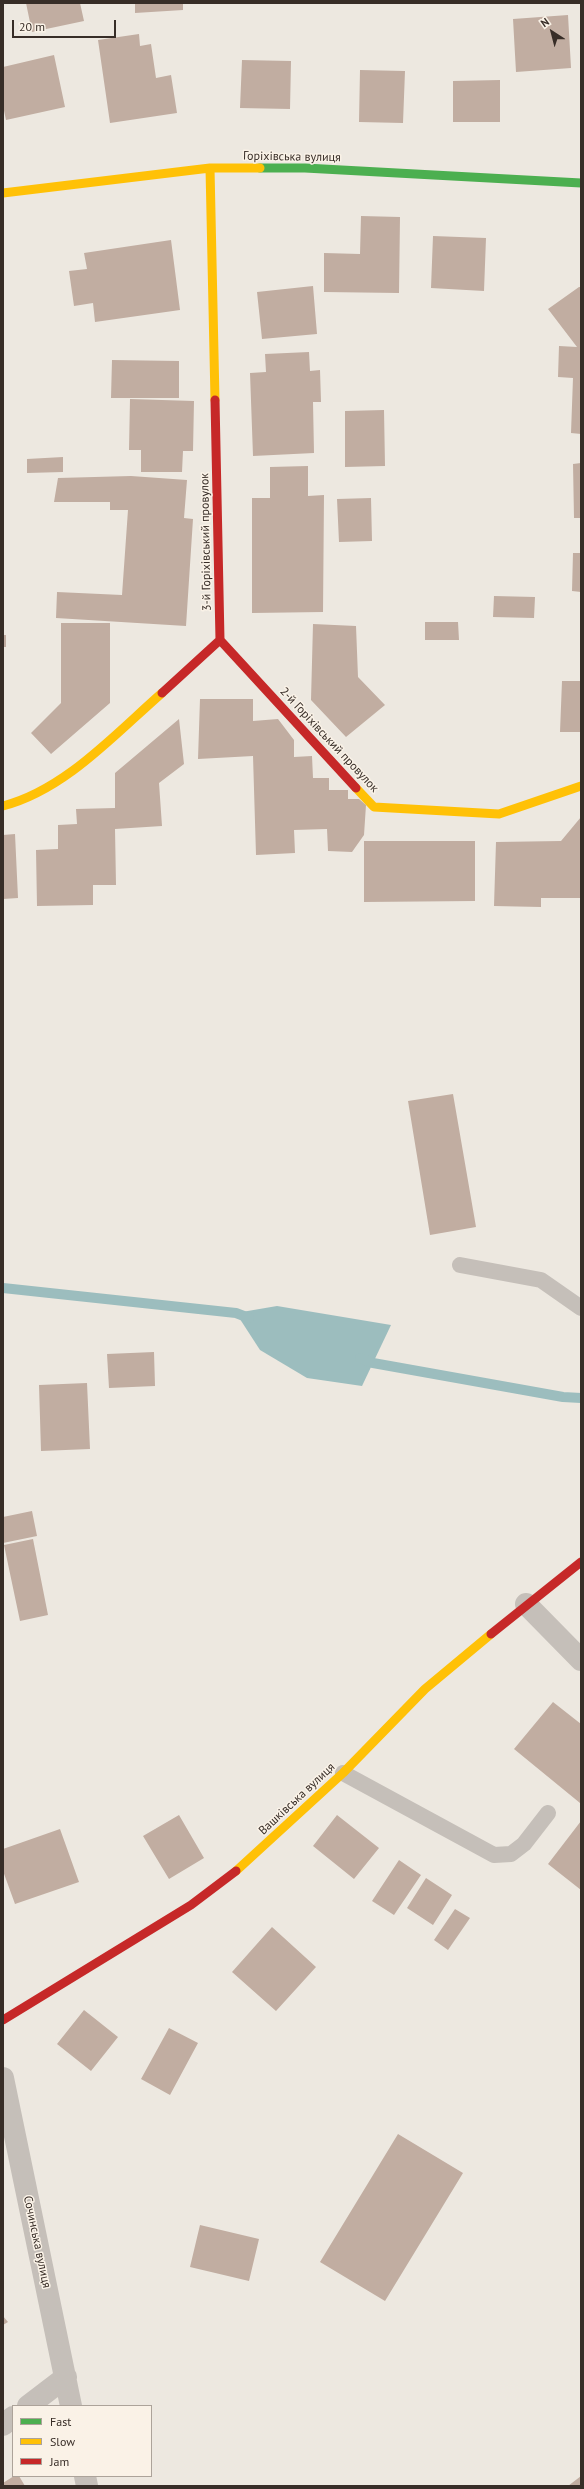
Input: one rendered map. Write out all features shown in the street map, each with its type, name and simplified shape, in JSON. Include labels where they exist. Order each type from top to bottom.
[{"type":"street","name":"Горіхівська вулиця","points":[[3,193],[210,168],[305,168],[581,183]]},
{"type":"street","name":"3-й Горіхівський провулок","points":[[210,168],[220,640]]},
{"type":"street","name":"2-й Горіхівський провулок","points":[[220,640],[374,807],[499,814],[581,786]]},
{"type":"street","points":[[3,806],[18,804],[59,781],[170,687],[220,640]]},
{"type":"street","name":"Вашківська вулиця","points":[[3,2020],[191,1905],[239,1868],[342,1773],[425,1689],[526,1604],[581,1562]]},
{"type":"street","points":[[526,1604],[581,1660]]},
{"type":"street","name":"Сочинська вулиця","points":[[3,2078],[71,2405]]},
{"type":"street","points":[[29,2405],[66,2377]]},
{"type":"street","points":[[3,2425],[12,2418]]},
{"type":"lane","points":[[460,1265],[541,1280],[581,1308]]},
{"type":"lane","points":[[342,1773],[494,1855],[511,1854],[524,1844],[548,1813]]},
{"type":"water","points":[[277,1306],[391,1325],[362,1386],[307,1378],[260,1350],[236,1313]]},
{"type":"building","points":[[26,3],[80,3],[84,21],[32,32]]},
{"type":"building","points":[[135,3],[183,3],[183,10],[135,13]]},
{"type":"building","points":[[568,15],[571,68],[516,72],[513,19]]},
{"type":"building","points":[[139,34],[140,46],[151,44],[156,78],[171,75],[177,113],[110,123],[98,40]]},
{"type":"building","points":[[54,55],[65,107],[6,120],[3,106],[3,67]]},
{"type":"building","points":[[242,60],[291,61],[290,109],[240,108]]},
{"type":"building","points":[[360,70],[405,71],[403,123],[359,122]]},
{"type":"building","points":[[500,80],[500,122],[453,122],[453,81]]},
{"type":"building","points":[[361,216],[400,217],[399,293],[324,292],[324,253],[360,254]]},
{"type":"building","points":[[433,236],[486,238],[484,291],[431,288]]},
{"type":"building","points":[[171,240],[180,310],[95,322],[93,303],[74,306],[69,271],[87,269],[84,253]]},
{"type":"building","points":[[313,286],[317,334],[262,339],[257,292]]},
{"type":"building","points":[[581,287],[581,434],[571,433],[573,378],[558,377],[559,346],[577,347],[548,309]]},
{"type":"building","points":[[309,352],[310,371],[320,370],[321,402],[313,402],[314,453],[253,456],[250,373],[266,372],[265,354]]},
{"type":"building","points":[[112,360],[179,361],[179,398],[111,398]]},
{"type":"building","points":[[130,399],[194,401],[193,451],[183,451],[182,472],[141,472],[141,450],[129,450]]},
{"type":"building","points":[[384,410],[385,466],[345,467],[345,411]]},
{"type":"building","points":[[63,457],[63,472],[27,473],[27,459]]},
{"type":"building","points":[[581,463],[581,518],[574,518],[573,464]]},
{"type":"building","points":[[308,466],[308,496],[324,495],[323,612],[252,613],[252,498],[270,498],[270,467]]},
{"type":"building","points":[[131,476],[187,480],[184,518],[193,519],[186,626],[56,618],[57,592],[122,595],[128,510],[110,510],[110,502],[54,502],[58,478]]},
{"type":"building","points":[[371,498],[372,541],[339,542],[337,499]]},
{"type":"building","points":[[573,553],[581,553],[581,592],[572,591]]},
{"type":"building","points":[[494,596],[535,597],[534,618],[493,617]]},
{"type":"building","points":[[425,622],[458,622],[459,640],[425,640]]},
{"type":"building","points":[[61,623],[110,623],[110,703],[51,754],[31,733],[61,703]]},
{"type":"building","points":[[313,624],[356,626],[358,677],[385,705],[346,737],[311,700]]},
{"type":"building","points":[[3,635],[6,635],[6,647],[3,647]]},
{"type":"building","points":[[562,681],[581,681],[581,732],[560,732]]},
{"type":"building","points":[[200,699],[253,699],[253,721],[278,719],[294,740],[294,757],[312,756],[313,778],[329,778],[329,790],[348,790],[348,799],[359,799],[366,805],[364,835],[352,852],[328,851],[327,829],[294,830],[295,853],[256,855],[253,756],[198,759]]},
{"type":"building","points":[[179,719],[184,764],[159,783],[162,826],[115,829],[116,885],[93,885],[93,905],[37,906],[36,850],[58,849],[58,825],[77,824],[76,809],[115,808],[115,773]]},
{"type":"building","points":[[581,817],[581,898],[541,898],[541,907],[494,906],[496,842],[561,841]]},
{"type":"building","points":[[15,834],[18,898],[3,899],[3,835]]},
{"type":"building","points":[[364,841],[475,841],[475,901],[364,902]]},
{"type":"building","points":[[453,1094],[476,1227],[430,1235],[408,1101]]},
{"type":"building","points":[[154,1352],[155,1386],[109,1388],[107,1354]]},
{"type":"building","points":[[87,1383],[90,1449],[41,1451],[39,1385]]},
{"type":"building","points":[[32,1511],[37,1536],[3,1543],[3,1517]]},
{"type":"building","points":[[33,1539],[48,1615],[20,1621],[4,1545]]},
{"type":"building","points":[[553,1702],[581,1724],[580,1803],[514,1749]]},
{"type":"building","points":[[179,1815],[204,1858],[169,1879],[143,1836]]},
{"type":"building","points":[[337,1815],[379,1848],[354,1879],[313,1846]]},
{"type":"building","points":[[581,1821],[581,1890],[548,1864]]},
{"type":"building","points":[[60,1829],[79,1882],[15,1904],[3,1871],[3,1849]]},
{"type":"building","points":[[399,1860],[421,1875],[394,1915],[372,1901]]},
{"type":"building","points":[[426,1878],[452,1895],[433,1925],[407,1908]]},
{"type":"building","points":[[455,1909],[470,1918],[448,1950],[434,1940]]},
{"type":"building","points":[[272,1927],[316,1967],[276,2011],[232,1972]]},
{"type":"building","points":[[84,2010],[118,2037],[91,2071],[57,2044]]},
{"type":"building","points":[[169,2028],[198,2043],[170,2095],[141,2079]]},
{"type":"building","points":[[398,2134],[463,2173],[385,2301],[320,2262]]},
{"type":"building","points":[[200,2225],[259,2239],[249,2281],[190,2267]]},
{"type":"building","points":[[3,2316],[8,2322],[3,2325]]},
{"type":"building","points":[[581,2476],[581,2486],[568,2486]]},
{"type":"building","points":[[12,2477],[20,2477],[25,2486],[3,2486],[3,2483]]},
{"type":"waterway","points":[[3,1288],[236,1313],[249,1318]]},
{"type":"waterway","points":[[360,1358],[373,1363],[563,1397],[581,1398]]},
{"type":"traffic: fast","points":[[260,168],[305,168],[581,183]]},
{"type":"traffic: slow","points":[[3,193],[210,168],[260,168]]},
{"type":"traffic: slow","points":[[210,168],[215,400]]},
{"type":"traffic: slow","points":[[3,806],[26,798],[68,774],[107,743],[162,693]]},
{"type":"traffic: slow","points":[[356,788],[374,807],[499,814],[581,786]]},
{"type":"traffic: slow","points":[[236,1871],[343,1773],[425,1689],[491,1634]]},
{"type":"traffic: jam","points":[[162,693],[220,640],[215,400]]},
{"type":"traffic: jam","points":[[220,640],[356,788]]},
{"type":"traffic: jam","points":[[491,1634],[581,1562]]},
{"type":"traffic: jam","points":[[3,2020],[191,1905],[236,1871]]}]
